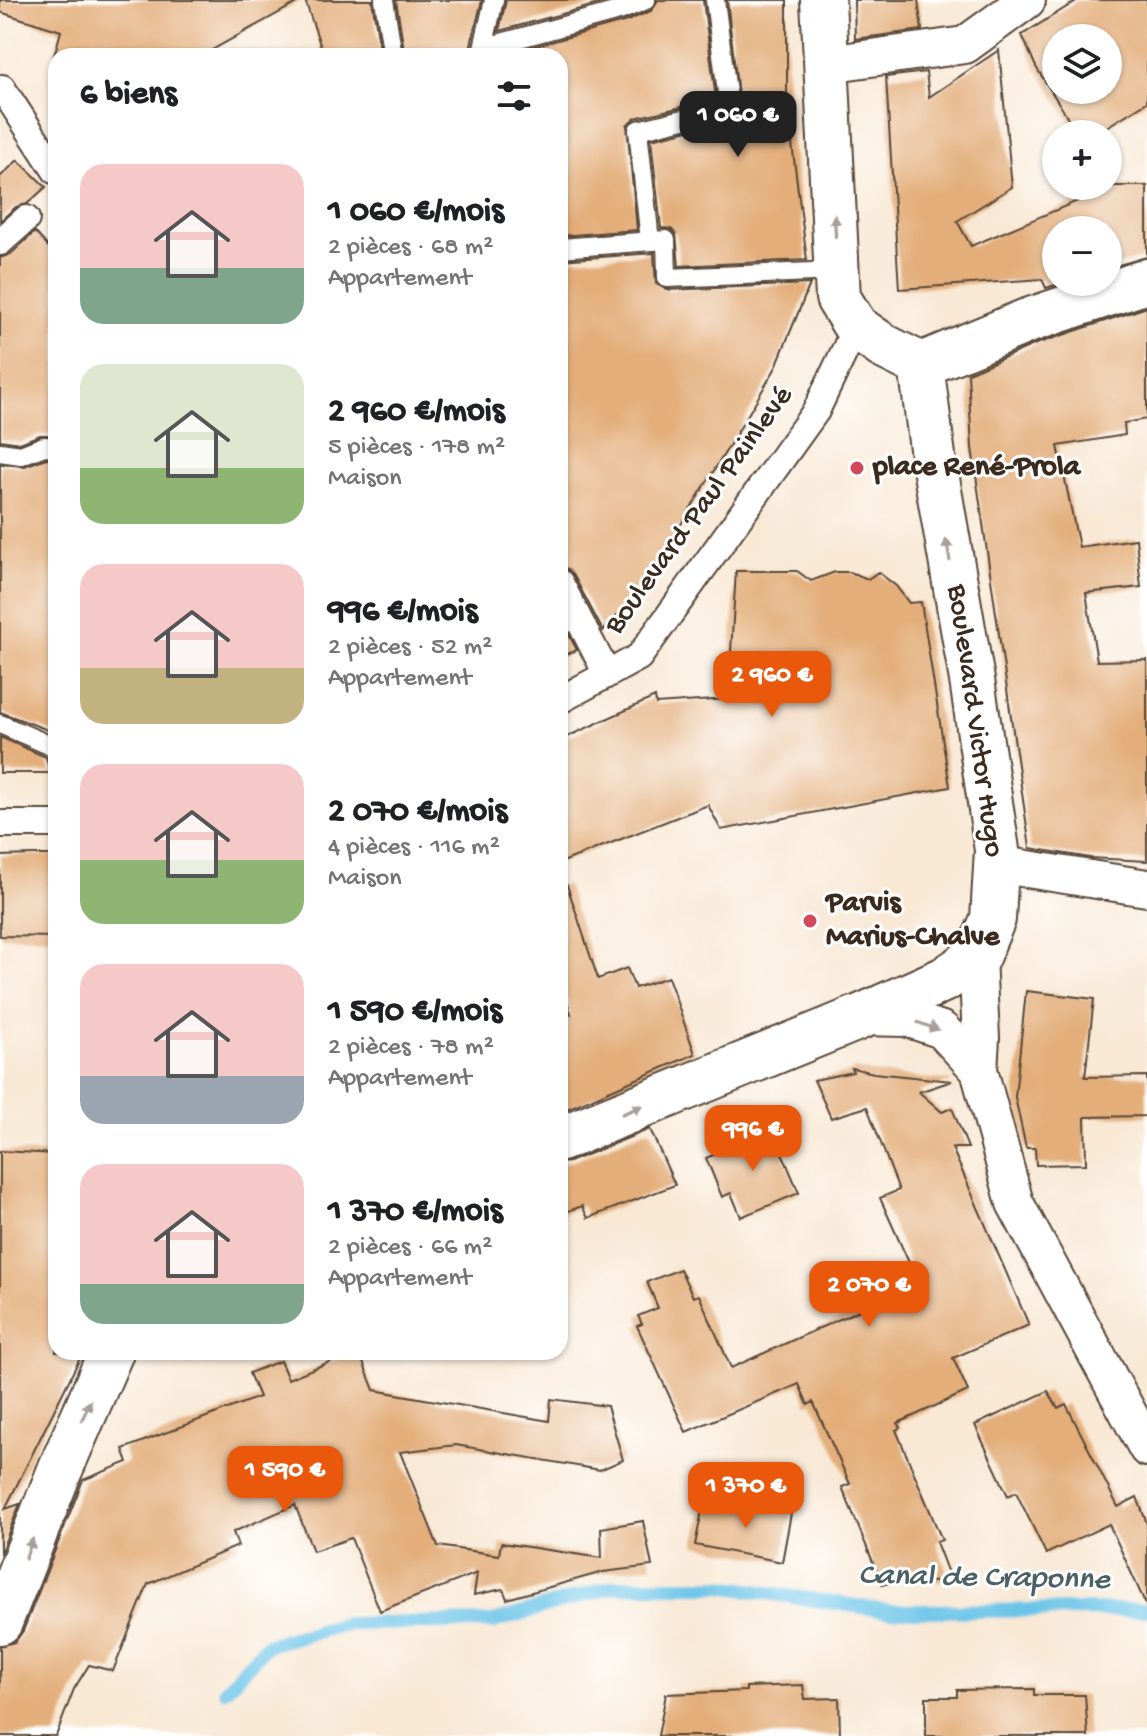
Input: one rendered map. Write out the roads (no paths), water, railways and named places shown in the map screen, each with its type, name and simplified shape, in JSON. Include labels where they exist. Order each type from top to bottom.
[{"type":"main road","points":[[823,0],[838,298],[856,327],[883,346],[921,365],[1027,321],[1147,281]]},
{"type":"main road","name":"Boulevard Victor Hugo","points":[[921,365],[997,850],[993,919],[977,957]]},
{"type":"main road","points":[[568,1136],[860,1017],[945,979],[977,957]]},
{"type":"main road","points":[[0,1622],[108,1360]]},
{"type":"street","points":[[827,64],[965,45],[1027,0]]},
{"type":"street","points":[[2,88],[48,159]]},
{"type":"street","points":[[0,242],[26,219]]},
{"type":"street","name":"Boulevard Paul Painlevé","points":[[568,696],[639,657],[816,411],[856,327]]},
{"type":"street","points":[[568,598],[607,674]]},
{"type":"street","points":[[0,824],[48,824]]},
{"type":"street","points":[[996,864],[1147,888]]},
{"type":"street","points":[[977,957],[981,1038],[979,1070],[1015,1203],[1147,1448]]},
{"type":"street","points":[[860,1017],[906,1018],[942,1030],[979,1070]]},
{"type":"lane","points":[[384,0],[392,48]]},
{"type":"lane","points":[[485,48],[494,0]]},
{"type":"lane","points":[[497,48],[646,0]]},
{"type":"lane","points":[[650,241],[638,130],[729,108],[715,0]]},
{"type":"lane","points":[[568,247],[666,240],[667,278],[837,271]]},
{"type":"lane","points":[[0,452],[21,455],[48,446]]},
{"type":"lane","points":[[0,724],[48,745]]},
{"type":"waterway","name":"Canal de Craponne","points":[[225,1690],[267,1645],[345,1624],[493,1622],[616,1586],[721,1586],[889,1611],[1147,1610]]},
{"type":"place","name":"place René-Prola","points":[[857,468]]},
{"type":"place","name":"Parvis Marius-Chalve","points":[[810,921]]}]
